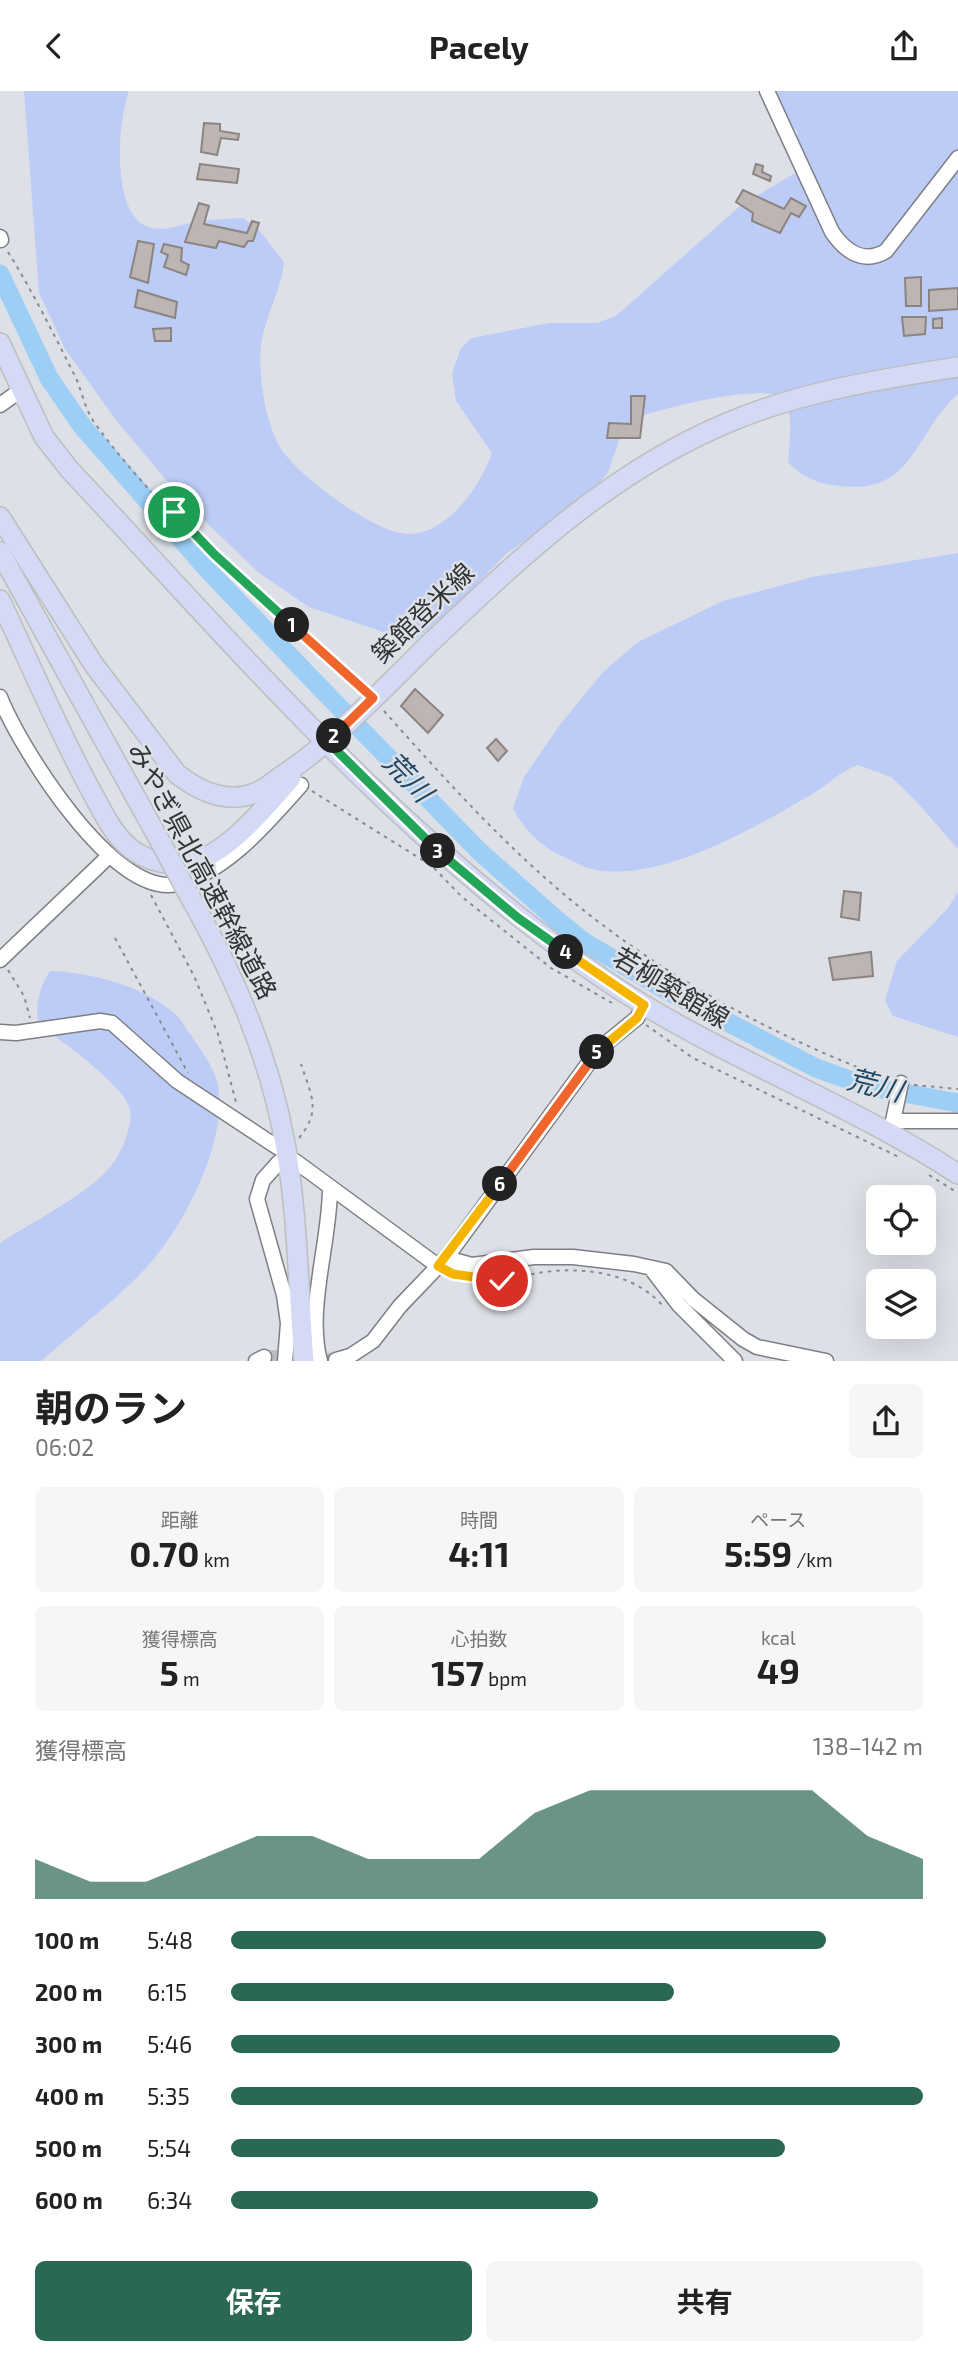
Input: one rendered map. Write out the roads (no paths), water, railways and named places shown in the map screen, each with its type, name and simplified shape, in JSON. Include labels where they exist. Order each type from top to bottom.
[{"type":"main road","points":[[0,343],[44,437],[69,469],[333,737]]},
{"type":"main road","name":"築館登米線","points":[[310,756],[528,550],[586,504],[674,448],[728,422],[782,404],[885,379],[958,367]]},
{"type":"main road","points":[[0,517],[94,665],[177,774],[193,787],[214,795],[236,798],[256,793],[310,756]]},
{"type":"main road","name":"みやぎ県北高速幹線道路","points":[[0,552],[232,975],[250,1020],[276,1102],[292,1188],[304,1361]]},
{"type":"main road","points":[[0,600],[91,791],[118,837],[144,857],[179,864],[209,855],[264,808],[310,756]]},
{"type":"main road","name":"若柳築館線","points":[[333,737],[407,822],[518,918],[644,1005],[742,1061],[892,1121],[958,1174]]},
{"type":"street","points":[[767,91],[832,232],[842,247],[862,257],[876,257],[886,251],[958,158]]},
{"type":"street","points":[[0,405],[21,390]]},
{"type":"street","points":[[0,698],[27,754],[108,856],[145,877],[174,885],[211,870],[271,819],[301,785]]},
{"type":"street","points":[[0,960],[108,856]]},
{"type":"street","points":[[336,1360],[350,1356],[373,1341],[400,1305],[442,1262],[599,1049],[637,1018],[644,1005]]},
{"type":"street","points":[[0,1032],[100,1021],[112,1023],[157,1066],[278,1155],[262,1180],[257,1199],[284,1294],[288,1323],[285,1361]]},
{"type":"street","points":[[901,1083],[892,1121],[958,1121]]},
{"type":"street","points":[[295,1161],[330,1188],[442,1262],[472,1265],[534,1257],[573,1257],[634,1264],[672,1274],[693,1299],[757,1347],[826,1361]]},
{"type":"street","points":[[320,1361],[317,1313],[330,1215],[330,1188]]},
{"type":"street","points":[[653,1271],[679,1305],[735,1361]]},
{"type":"waterway","name":"荒川","points":[[0,274],[49,378],[82,426],[208,570],[307,674],[479,851],[558,921],[584,942],[666,990],[816,1068],[866,1086],[958,1103]]},
{"type":"tunnel","points":[[264,1357],[336,1360]]}]
